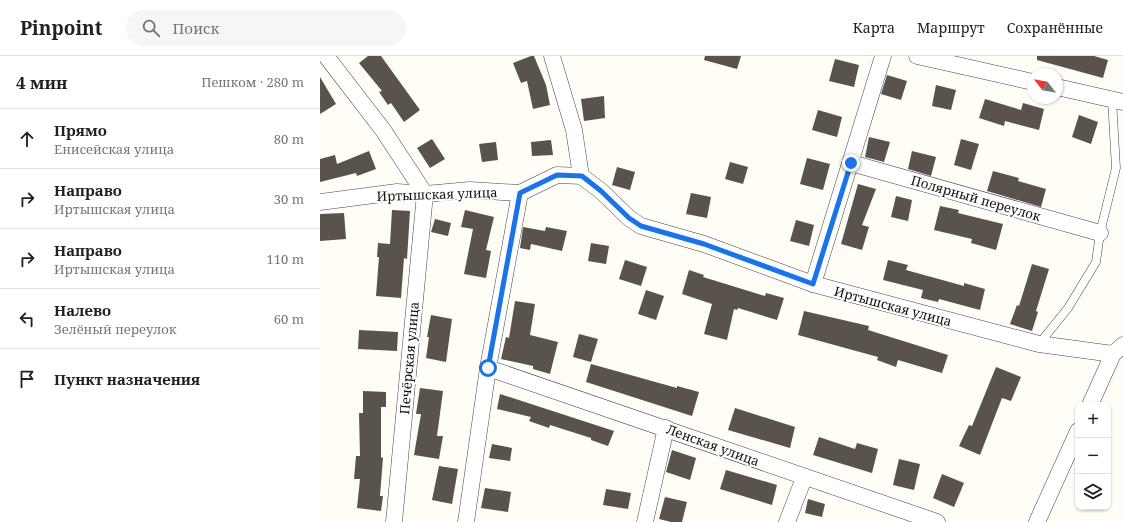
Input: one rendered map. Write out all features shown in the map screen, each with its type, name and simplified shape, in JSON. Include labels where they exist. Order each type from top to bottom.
[{"type":"street","points":[[326,56],[383,130],[425,194]]},
{"type":"street","points":[[552,56],[574,130],[582,176]]},
{"type":"street","points":[[813,284],[883,56]]},
{"type":"street","points":[[918,56],[1027,81]]},
{"type":"street","points":[[1063,88],[1117,101]]},
{"type":"street","name":"Полярный переулок","points":[[851,163],[1100,233]]},
{"type":"street","name":"Иртышская улица","points":[[320,202],[397,192],[425,194],[470,190],[520,193],[557,175],[582,176],[601,191],[629,218],[641,226],[704,244],[813,284],[1039,344],[1118,350]]},
{"type":"street","points":[[466,522],[488,368],[520,193]]},
{"type":"street","name":"Печёрская улица","points":[[394,522],[425,194]]},
{"type":"street","points":[[1092,402],[1118,350]]},
{"type":"street","name":"Ленская улица","points":[[488,368],[666,428],[804,478],[937,522]]},
{"type":"street","points":[[645,522],[666,428]]},
{"type":"street","points":[[1037,522],[1075,438]]},
{"type":"street","points":[[787,522],[804,478]]},
{"type":"lane","points":[[1039,344],[1068,308],[1096,262],[1100,233],[1116,168],[1117,101]]},
{"type":"building","points":[[368,56],[381,56],[420,110],[404,122],[391,103],[388,105],[379,92],[382,91],[359,63]]},
{"type":"building","points":[[534,56],[546,85],[550,105],[533,109],[527,81],[521,83],[513,63]]},
{"type":"building","points":[[705,56],[741,56],[737,69],[704,60]]},
{"type":"building","points":[[1037,56],[1094,56],[1108,60],[1103,78],[1037,60]]},
{"type":"building","points":[[835,59],[859,65],[854,87],[829,81]]},
{"type":"building","points":[[887,75],[907,81],[901,100],[881,94]]},
{"type":"building","points":[[320,77],[336,104],[320,114]]},
{"type":"building","points":[[936,85],[956,90],[951,110],[932,106]]},
{"type":"building","points":[[604,96],[605,118],[584,121],[581,99]]},
{"type":"building","points":[[985,99],[1021,110],[1023,103],[1044,109],[1039,130],[1005,121],[1004,126],[979,118]]},
{"type":"building","points":[[818,110],[842,117],[837,137],[812,130]]},
{"type":"building","points":[[1079,115],[1098,122],[1091,144],[1072,137]]},
{"type":"building","points":[[869,137],[890,142],[884,162],[865,157]]},
{"type":"building","points":[[432,139],[445,159],[430,168],[417,148]]},
{"type":"building","points":[[961,139],[979,144],[971,170],[954,165]]},
{"type":"building","points":[[551,140],[553,155],[532,156],[531,142]]},
{"type":"building","points":[[496,142],[498,160],[482,162],[479,144]]},
{"type":"building","points":[[369,151],[376,169],[357,176],[356,173],[320,182],[320,159],[335,155],[337,164]]},
{"type":"building","points":[[912,151],[936,157],[931,176],[908,169]]},
{"type":"building","points":[[807,158],[830,164],[823,190],[800,184]]},
{"type":"building","points":[[730,162],[748,167],[743,184],[725,179]]},
{"type":"building","points":[[617,167],[635,172],[630,190],[612,185]]},
{"type":"building","points":[[993,171],[1019,178],[1018,181],[1046,189],[1041,207],[987,191]]},
{"type":"building","points":[[858,184],[876,189],[862,225],[869,227],[862,250],[841,244]]},
{"type":"building","points":[[691,193],[711,197],[707,218],[686,214]]},
{"type":"building","points":[[896,196],[912,200],[908,221],[891,217]]},
{"type":"building","points":[[940,206],[959,210],[958,213],[1003,224],[996,250],[971,243],[972,239],[934,230]]},
{"type":"building","points":[[392,210],[410,211],[407,259],[404,258],[401,298],[376,296],[379,257],[377,257],[378,243],[390,244]]},
{"type":"building","points":[[465,210],[494,217],[486,250],[491,251],[486,278],[464,274],[473,229],[461,227]]},
{"type":"building","points":[[344,213],[346,239],[320,241],[320,214]]},
{"type":"building","points":[[435,219],[451,223],[448,236],[431,232]]},
{"type":"building","points":[[796,220],[814,225],[809,246],[790,241]]},
{"type":"building","points":[[523,227],[545,231],[546,227],[567,231],[562,251],[531,244],[530,250],[520,248]]},
{"type":"building","points":[[591,243],[609,246],[606,264],[588,261]]},
{"type":"building","points":[[625,260],[647,267],[641,286],[619,279]]},
{"type":"building","points":[[888,260],[908,265],[906,270],[964,286],[964,283],[985,289],[980,310],[939,299],[938,302],[921,298],[923,290],[883,280]]},
{"type":"building","points":[[1032,264],[1049,269],[1036,311],[1038,312],[1032,331],[1010,324],[1017,305],[1019,306]]},
{"type":"building","points":[[689,270],[704,275],[703,277],[765,296],[766,293],[784,298],[777,320],[738,308],[737,310],[734,309],[727,340],[704,334],[712,304],[682,294]]},
{"type":"building","points":[[646,290],[664,296],[656,320],[638,314]]},
{"type":"building","points":[[515,301],[535,304],[530,335],[558,342],[550,374],[533,369],[533,366],[501,359],[506,337],[509,338]]},
{"type":"building","points":[[804,311],[869,326],[868,330],[948,355],[942,373],[898,360],[896,367],[877,360],[878,357],[798,335]]},
{"type":"building","points":[[431,315],[452,319],[446,362],[426,358],[429,337],[427,337]]},
{"type":"building","points":[[359,330],[398,332],[397,351],[358,349]]},
{"type":"building","points":[[579,334],[598,339],[591,362],[573,357]]},
{"type":"building","points":[[591,364],[677,388],[677,386],[699,392],[692,416],[586,382]]},
{"type":"building","points":[[996,367],[1021,377],[1011,401],[1002,398],[980,455],[959,446],[969,425],[972,426]]},
{"type":"building","points":[[420,388],[443,391],[437,436],[443,436],[439,459],[414,455],[421,414],[416,414]]},
{"type":"building","points":[[363,391],[386,392],[386,407],[381,407],[381,457],[383,458],[380,496],[383,496],[381,511],[357,508],[360,479],[354,479],[356,456],[360,456],[359,413],[363,413]]},
{"type":"building","points":[[500,394],[614,431],[608,446],[591,440],[591,438],[550,425],[549,428],[529,421],[531,417],[497,409]]},
{"type":"building","points":[[735,408],[795,427],[790,448],[728,430]]},
{"type":"building","points":[[819,437],[855,449],[857,443],[878,449],[872,473],[813,455]]},
{"type":"building","points":[[492,444],[512,448],[510,461],[489,458]]},
{"type":"building","points":[[672,450],[696,458],[690,480],[666,472]]},
{"type":"building","points":[[899,459],[920,464],[914,490],[893,485]]},
{"type":"building","points":[[439,466],[458,469],[452,504],[432,500]]},
{"type":"building","points":[[726,470],[777,485],[772,505],[720,489]]},
{"type":"building","points":[[942,474],[964,483],[954,507],[933,498]]},
{"type":"building","points":[[485,488],[511,492],[508,512],[481,508]]},
{"type":"building","points":[[606,489],[631,493],[628,509],[603,505]]},
{"type":"building","points":[[665,497],[687,502],[682,522],[671,522],[659,519]]},
{"type":"building","points":[[808,499],[825,504],[822,517],[805,513]]},
{"type":"route","points":[[488,368],[520,193],[546,179],[557,175],[572,174],[582,176],[601,191],[629,218],[641,226],[704,244],[813,284],[851,163]]}]
